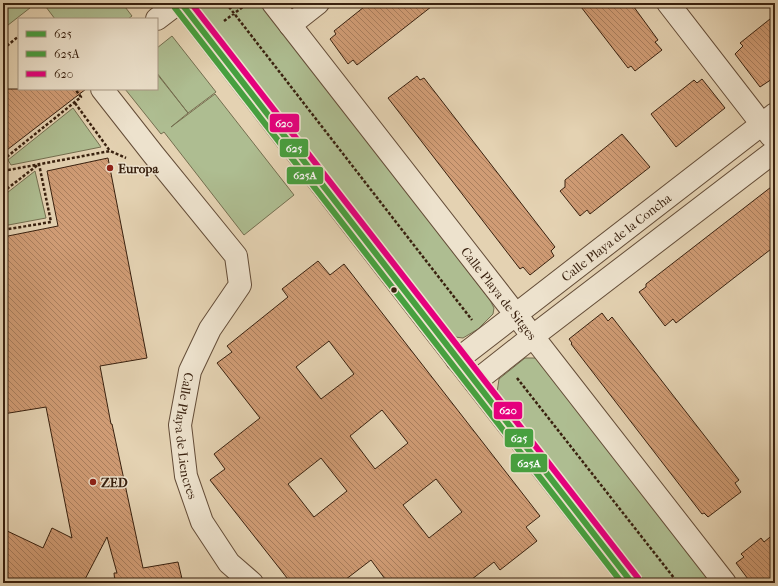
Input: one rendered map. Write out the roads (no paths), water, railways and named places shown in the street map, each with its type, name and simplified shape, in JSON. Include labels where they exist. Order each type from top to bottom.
[{"type":"street","points":[[158,18],[178,3]]},
{"type":"street","points":[[181,3],[632,583]]},
{"type":"street","name":"Calle Playa de Sitges","points":[[273,3],[725,583]]},
{"type":"street","points":[[290,25],[318,3]]},
{"type":"street","points":[[668,3],[768,119],[775,142]]},
{"type":"street","name":"Calle Playa de Liencres","points":[[103,90],[236,256],[240,285],[210,329],[190,371],[180,425],[186,476],[202,522],[229,563],[252,583]]},
{"type":"street","name":"Calle Playa de la Concha","points":[[458,360],[768,119]]},
{"type":"street","points":[[475,382],[775,151]]},
{"type":"place","name":"Europa","points":[[110,168]]},
{"type":"place","name":"ZED","points":[[93,482]]}]
